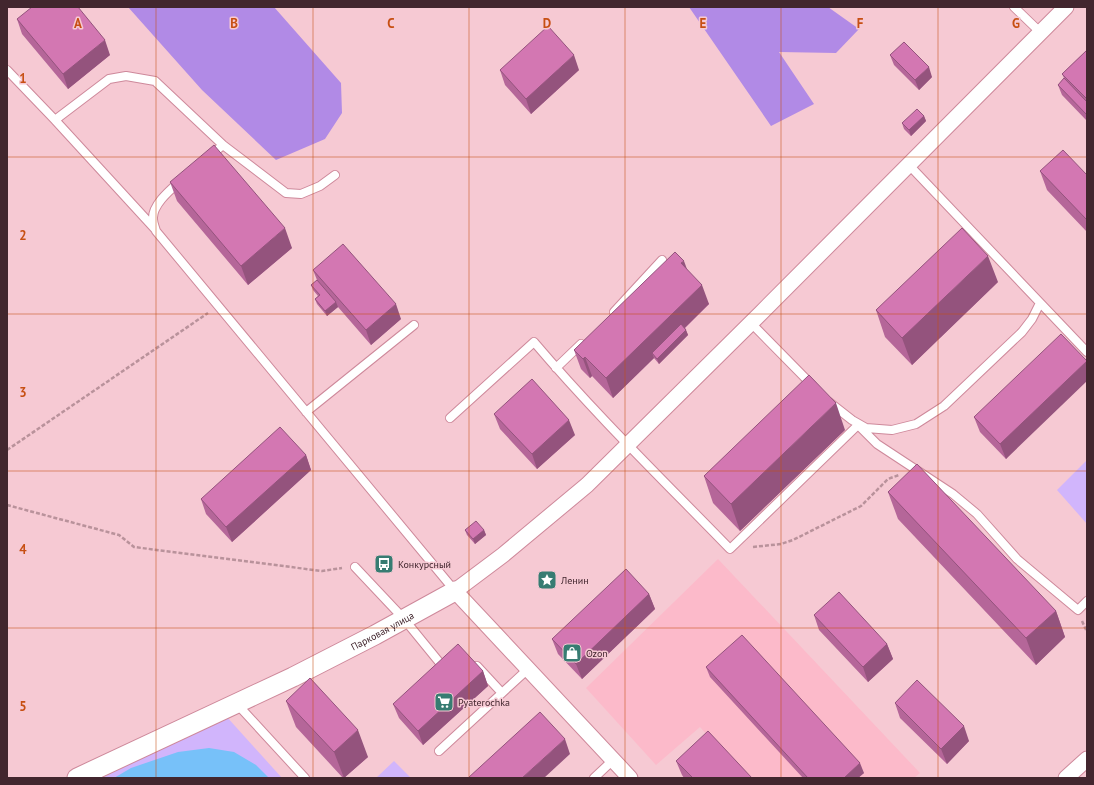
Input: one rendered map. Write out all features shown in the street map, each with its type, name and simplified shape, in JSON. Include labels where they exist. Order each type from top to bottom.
[{"type":"street","points":[[630,778],[455,591],[503,555],[587,485],[1066,7]]},
{"type":"street","name":"Парковая улица","points":[[77,778],[293,677],[376,635],[455,591]]},
{"type":"street","points":[[1066,778],[1087,759]]},
{"type":"lane","points":[[1014,7],[1040,32]]},
{"type":"lane","points":[[7,70],[55,120],[156,231],[455,591]]},
{"type":"lane","points":[[55,120],[109,79],[126,76],[155,81],[223,145],[286,193],[301,194],[320,186],[335,175]]},
{"type":"lane","points":[[205,160],[223,145]]},
{"type":"lane","points":[[908,164],[1087,352]]},
{"type":"lane","points":[[156,231],[152,218],[158,204],[169,190],[187,175]]},
{"type":"lane","points":[[607,320],[662,260]]},
{"type":"lane","points":[[855,423],[866,428],[892,430],[916,424],[944,406],[1022,332],[1032,319],[1040,303]]},
{"type":"lane","points":[[751,323],[821,394],[877,444],[953,494],[977,514],[1017,559],[1078,610],[1087,601]]},
{"type":"lane","points":[[306,412],[414,325]]},
{"type":"lane","points":[[556,368],[590,336]]},
{"type":"lane","points":[[450,418],[534,342],[556,368],[628,445],[730,549],[855,423]]},
{"type":"lane","points":[[355,566],[404,619],[444,668],[454,660]]},
{"type":"lane","points":[[473,662],[502,694]]},
{"type":"lane","points":[[439,751],[528,669]]},
{"type":"lane","points":[[236,703],[305,778]]},
{"type":"lane","points":[[594,778],[613,760]]},
{"type":"path","points":[[7,450],[218,306]]},
{"type":"path","points":[[730,549],[780,544],[793,540],[861,506],[888,479],[915,469]]},
{"type":"path","points":[[7,505],[119,536],[134,547],[322,571],[355,566]]},
{"type":"shaded area","points":[[128,7],[274,7],[341,83],[342,113],[325,139],[276,160],[202,90]]},
{"type":"shaded area","points":[[689,7],[828,7],[859,29],[836,53],[779,52],[814,104],[771,126]]},
{"type":"shaded area","points":[[1087,460],[1087,524],[1057,490]]},
{"type":"shaded area","points":[[718,559],[920,773],[914,778],[745,778],[700,727],[656,765],[586,688]]},
{"type":"shaded area","points":[[226,716],[282,778],[102,778]]},
{"type":"shaded area","points":[[394,761],[411,778],[376,778]]},
{"type":"water","points":[[209,748],[234,752],[256,765],[269,778],[114,778],[131,768],[178,752]]},
{"type":"building","points":[[32,7],[78,7],[105,40],[63,74],[17,19]]},
{"type":"building","points":[[548,26],[574,55],[526,99],[500,70]]},
{"type":"building","points":[[904,42],[929,67],[915,80],[890,55]]},
{"type":"building","points":[[1087,50],[1087,99],[1062,74]]},
{"type":"building","points":[[1064,78],[1087,102],[1087,115],[1058,85]]},
{"type":"building","points":[[917,109],[924,116],[909,130],[902,123]]},
{"type":"building","points":[[214,145],[285,228],[241,266],[170,182]]},
{"type":"building","points":[[1063,150],[1087,175],[1087,220],[1040,171]]},
{"type":"building","points":[[962,228],[988,256],[902,338],[876,310]]},
{"type":"building","points":[[343,244],[396,304],[366,330],[313,270]]},
{"type":"building","points":[[675,252],[684,261],[681,263],[702,285],[606,378],[585,357],[583,359],[574,350]]},
{"type":"building","points":[[317,280],[336,302],[325,311],[315,299],[320,295],[311,285]]},
{"type":"building","points":[[681,324],[686,330],[657,359],[652,353]]},
{"type":"building","points":[[1061,334],[1087,361],[1000,444],[974,417]]},
{"type":"building","points":[[809,375],[836,403],[731,504],[704,476]]},
{"type":"building","points":[[532,379],[569,420],[532,454],[494,414]]},
{"type":"building","points":[[280,427],[306,455],[226,527],[201,499]]},
{"type":"building","points":[[917,464],[1056,611],[1026,638],[888,492]]},
{"type":"building","points":[[476,521],[484,530],[473,539],[465,530]]},
{"type":"building","points":[[626,569],[649,594],[576,664],[552,639]]},
{"type":"building","points":[[839,592],[887,644],[863,667],[814,615]]},
{"type":"building","points":[[742,635],[860,763],[844,778],[808,778],[706,667]]},
{"type":"building","points":[[458,644],[483,671],[418,731],[393,704]]},
{"type":"building","points":[[310,678],[358,730],[334,752],[286,701]]},
{"type":"building","points":[[917,680],[964,726],[941,749],[895,703]]},
{"type":"building","points":[[540,712],[565,739],[522,778],[468,778]]},
{"type":"building","points":[[708,731],[752,778],[693,778],[676,761]]},
{"type":"place","name":"Конкурсный","points":[[384,564]]},
{"type":"place","name":"Ленин","points":[[547,580]]},
{"type":"place","name":"Ozon","points":[[572,653]]},
{"type":"place","name":"Pyaterochka","points":[[444,702]]}]
